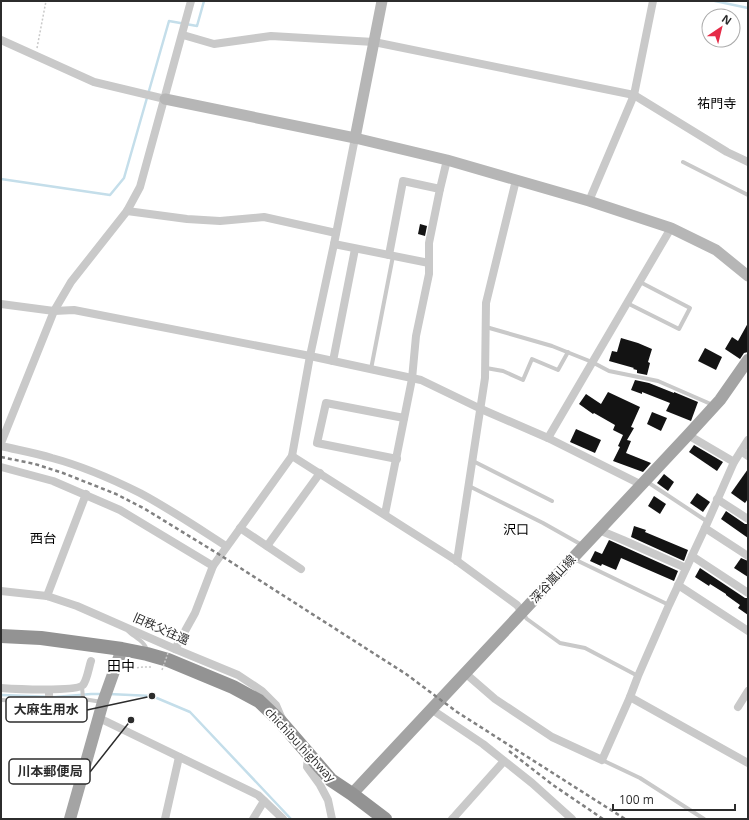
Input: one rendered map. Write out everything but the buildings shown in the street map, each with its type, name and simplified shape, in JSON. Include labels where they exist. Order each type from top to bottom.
[{"type":"highway","name":"chichibu highway","points":[[1,636],[41,638],[122,649],[147,654],[168,660],[233,687],[259,701],[280,722],[331,780],[385,819]]},
{"type":"main road","name":"深谷嵐山線","points":[[352,794],[720,400],[748,360]]},
{"type":"main road","points":[[70,819],[103,702],[122,649]]},
{"type":"street","points":[[191,1],[183,35],[140,187],[127,211],[72,282],[54,311],[1,445],[52,457],[105,477],[139,493],[226,546]]},
{"type":"street","points":[[172,651],[195,613],[212,566],[292,456],[310,356],[334,244],[382,1]]},
{"type":"street","points":[[589,201],[634,95],[653,1]]},
{"type":"street","points":[[183,35],[214,44],[271,36],[374,42],[634,95],[727,152],[748,162]]},
{"type":"street","points":[[1,40],[94,82],[165,99],[355,138],[447,160],[589,201],[671,228],[716,250],[748,276]]},
{"type":"street","points":[[385,514],[412,379],[416,336],[429,274],[429,243],[447,160]]},
{"type":"street","points":[[457,561],[485,378],[486,303],[516,180]]},
{"type":"street","points":[[391,256],[403,181],[440,189]]},
{"type":"street","points":[[127,211],[220,221],[264,217],[336,233]]},
{"type":"street","points":[[548,438],[671,228]]},
{"type":"street","points":[[334,244],[429,264]]},
{"type":"street","points":[[333,361],[355,248]]},
{"type":"street","points":[[1,304],[54,311],[74,310],[310,356],[421,380],[480,409],[548,438],[644,483]]},
{"type":"street","points":[[396,459],[317,443],[326,403],[404,418]]},
{"type":"street","points":[[688,435],[734,462]]},
{"type":"street","points":[[465,673],[495,699],[552,737],[602,760],[669,604],[707,525],[734,462],[748,440]]},
{"type":"street","points":[[741,451],[748,456]]},
{"type":"street","points":[[292,456],[457,561],[517,605],[522,612]]},
{"type":"street","points":[[1,467],[53,481],[86,494],[120,510],[212,566]]},
{"type":"street","points":[[267,546],[320,473]]},
{"type":"street","points":[[47,596],[86,494]]},
{"type":"street","points":[[717,499],[748,519]]},
{"type":"street","points":[[707,525],[748,556]]},
{"type":"street","points":[[240,528],[301,569]]},
{"type":"street","points":[[599,530],[686,568]]},
{"type":"street","points":[[692,556],[748,593]]},
{"type":"street","points":[[678,585],[748,630]]},
{"type":"street","name":"旧秩父往還","points":[[1,591],[47,596],[77,606],[122,625],[172,651],[238,675],[262,691],[276,705],[287,730]]},
{"type":"street","points":[[1,688],[49,696],[80,687],[82,688],[91,661]]},
{"type":"street","points":[[738,707],[748,691]]},
{"type":"street","points":[[630,697],[748,762]]},
{"type":"street","points":[[431,709],[483,744],[532,783],[572,819]]},
{"type":"street","points":[[99,718],[258,795],[283,819]]},
{"type":"street","points":[[308,755],[307,767],[320,785],[328,800],[332,819]]},
{"type":"street","points":[[164,819],[179,758]]},
{"type":"street","points":[[452,819],[504,761]]},
{"type":"street","points":[[254,819],[264,801]]},
{"type":"lane","points":[[683,162],[748,195]]},
{"type":"lane","points":[[371,370],[391,256]]},
{"type":"lane","points":[[627,303],[679,329],[690,308],[639,282]]},
{"type":"lane","points":[[486,327],[552,346],[592,362],[609,371],[658,381],[714,406]]},
{"type":"lane","points":[[486,368],[503,371],[522,380],[532,359],[558,370],[568,352]]},
{"type":"lane","points":[[473,461],[552,501]]},
{"type":"lane","points":[[644,483],[707,525]]},
{"type":"lane","points":[[469,486],[543,523],[584,546]]},
{"type":"lane","points":[[572,558],[669,604]]},
{"type":"lane","points":[[522,612],[527,619],[560,643],[585,648],[638,676]]},
{"type":"lane","points":[[122,625],[144,644],[147,648],[147,654]]},
{"type":"lane","points":[[82,688],[83,697]]},
{"type":"lane","points":[[1,700],[49,696],[83,697],[103,702]]},
{"type":"lane","points":[[602,760],[640,778],[704,819]]},
{"type":"path","points":[[36,55],[46,1]]},
{"type":"path","points":[[162,670],[172,651]]},
{"type":"path","points":[[133,668],[155,668]]},
{"type":"waterway","points":[[1,179],[110,195],[124,178],[169,21],[197,26],[204,1]]},
{"type":"waterway","points":[[715,1],[748,8]]},
{"type":"waterway","points":[[1,695],[55,697],[102,694]]},
{"type":"waterway","points":[[109,694],[152,696],[190,712],[291,819]]},
{"type":"railway","points":[[1,457],[35,464],[63,473],[116,494],[145,509],[406,674],[457,712],[625,819]]},
{"type":"railway","points":[[509,751],[553,785],[603,819]]},
{"type":"place","name":"大麻生用水","points":[[152,696]]},
{"type":"place","name":"川本郵便局","points":[[131,720]]},
{"type":"district","name":"祐門寺","points":[[717,103]]},
{"type":"district","name":"沢口","points":[[516,529]]},
{"type":"district","name":"西台","points":[[43,538]]},
{"type":"district","name":"田中","points":[[121,666]]}]
